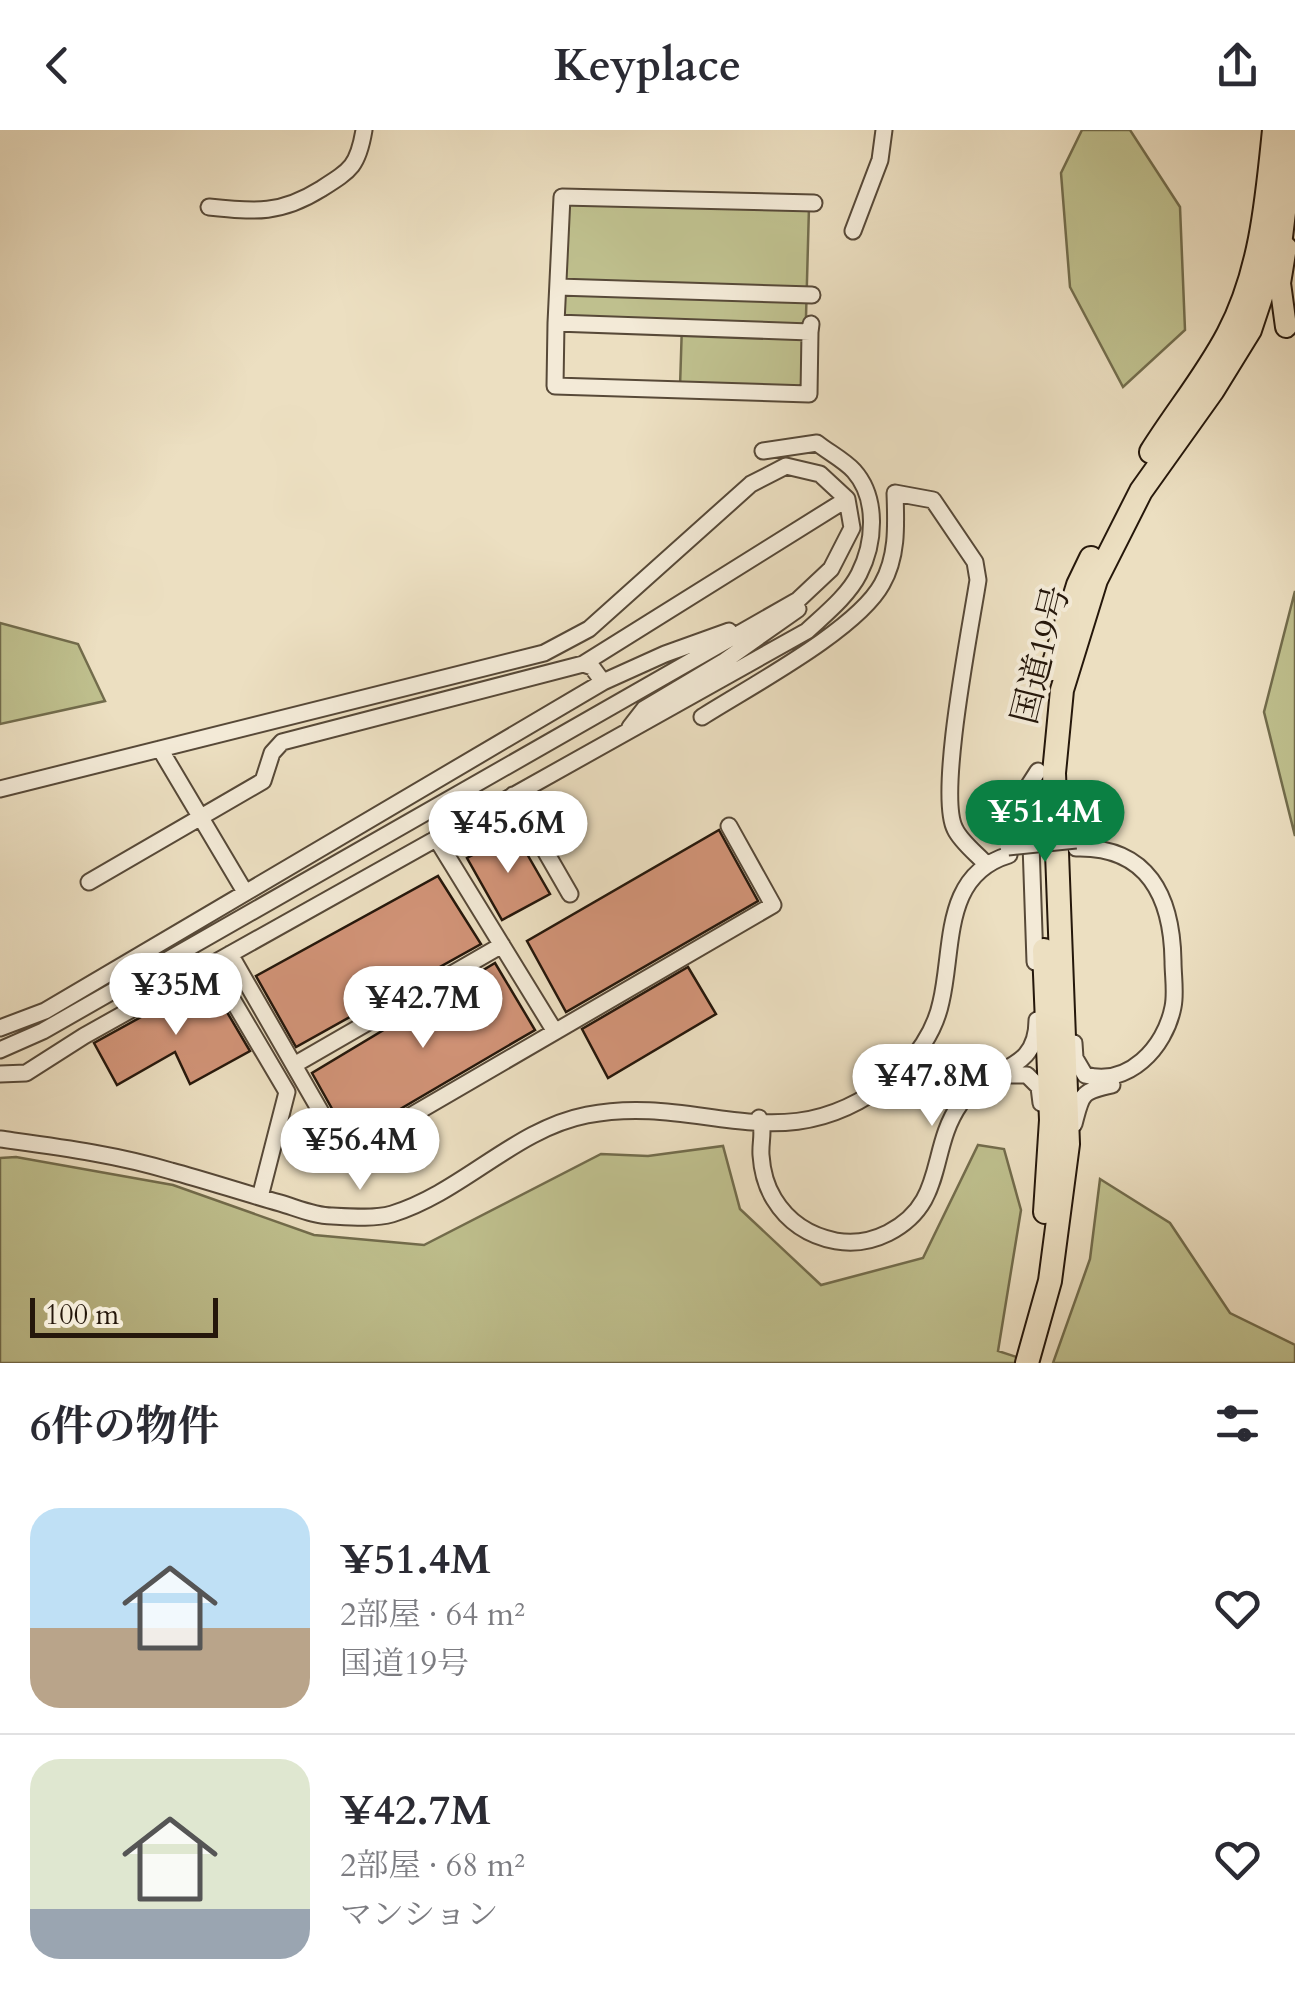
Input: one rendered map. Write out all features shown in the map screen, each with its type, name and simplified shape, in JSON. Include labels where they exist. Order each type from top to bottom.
[{"type":"highway","name":"国道19号","points":[[1022,1355],[1046,1204],[1051,1120],[1038,771],[1045,695],[1078,585],[1108,522],[1229,332],[1255,263],[1274,130]]},
{"type":"highway","name":"国道19号","points":[[1022,1355],[1050,1280],[1068,1144],[1054,744],[1068,662],[1096,580],[1141,492],[1250,330],[1281,237],[1294,130]]},
{"type":"main road","points":[[1289,190],[1291,227],[1280,283],[1290,334]]},
{"type":"main road","points":[[1255,263],[1273,308],[1290,334]]},
{"type":"main road","points":[[1250,330],[1266,321],[1290,334]]},
{"type":"street","points":[[210,207],[248,211],[298,203],[356,164],[364,130]]},
{"type":"street","points":[[853,232],[880,160],[884,130]]},
{"type":"street","points":[[556,323],[810,328],[808,394],[555,386],[556,323],[562,196],[814,203]]},
{"type":"street","points":[[558,286],[812,295]]},
{"type":"street","points":[[0,1074],[26,1073],[84,1036],[806,631],[832,608],[859,574],[871,531],[872,503],[854,472],[816,443],[763,451]]},
{"type":"street","points":[[0,792],[19,784],[544,653],[588,629],[751,484],[786,466],[820,474],[847,499],[852,528],[816,593],[796,612],[723,662],[644,709],[628,730]]},
{"type":"street","points":[[702,717],[846,625],[882,585],[896,542],[896,493],[933,500],[975,562],[978,580],[950,765],[950,803],[954,828],[984,862]]},
{"type":"street","points":[[89,882],[263,781],[272,753],[282,742],[583,664],[847,499]]},
{"type":"street","points":[[0,1050],[60,1022],[771,616],[798,600],[831,569]]},
{"type":"street","points":[[0,1028],[45,1010],[602,682],[665,654],[771,616]]},
{"type":"street","points":[[583,664],[592,667],[602,682]]},
{"type":"street","points":[[160,749],[246,892]]},
{"type":"street","points":[[756,1120],[766,1181],[785,1214],[808,1231],[840,1242],[867,1240],[896,1229],[920,1208],[932,1186],[948,1128],[960,1103],[990,1076],[1024,1060],[1036,1040],[1029,785],[1038,771]]},
{"type":"street","points":[[513,795],[570,894]]},
{"type":"street","points":[[230,954],[346,1154],[773,905],[728,826]]},
{"type":"street","points":[[436,838],[554,1030]]},
{"type":"street","points":[[0,1139],[102,1153],[326,1216],[389,1215],[446,1191],[543,1129],[587,1115],[706,1113],[786,1124],[829,1116],[893,1078],[917,1053],[941,1004],[950,932],[959,897],[984,862],[1008,851],[1100,842],[1126,850],[1157,875],[1172,900],[1182,989],[1177,1021],[1160,1052],[1127,1080],[1087,1091],[1078,1102],[1068,1144]]},
{"type":"street","points":[[1058,916],[1067,950],[1074,1058],[1085,1075],[1121,1075],[1153,1050],[1170,1020],[1174,1004],[1170,920],[1160,890],[1133,862],[1113,852],[1076,844]]},
{"type":"street","points":[[294,1064],[502,945]]},
{"type":"street","points":[[212,964],[287,1092],[260,1198]]},
{"type":"street","points":[[756,1120],[758,1183],[780,1218],[792,1231],[826,1246],[867,1248],[899,1236],[925,1212],[938,1189],[960,1119],[972,1099],[1006,1075],[1026,1075],[1039,1087],[1041,1098],[1039,1197],[1046,1204]]},
{"type":"green space","points":[[1082,130],[1130,130],[1180,207],[1185,330],[1123,387],[1070,287],[1061,173]]},
{"type":"green space","points":[[566,201],[809,207],[804,390],[680,387],[682,324],[560,319]]},
{"type":"green space","points":[[1295,591],[1295,836],[1264,712]]},
{"type":"green space","points":[[0,623],[78,644],[105,701],[0,724]]},
{"type":"green space","points":[[978,1145],[1004,1149],[1021,1210],[998,1351],[1035,1363],[0,1363],[0,1158],[16,1157],[173,1185],[314,1235],[424,1245],[601,1154],[648,1156],[723,1146],[740,1209],[821,1285],[923,1258]]},
{"type":"green space","points":[[1100,1179],[1170,1223],[1230,1313],[1295,1345],[1295,1363],[1053,1363],[1090,1259]]},
{"type":"building","points":[[719,830],[758,901],[566,1012],[527,941]]},
{"type":"building","points":[[515,833],[550,894],[502,920],[467,858]]},
{"type":"building","points":[[438,876],[481,944],[296,1047],[256,976]]},
{"type":"building","points":[[495,963],[535,1030],[349,1139],[312,1073]]},
{"type":"building","points":[[688,967],[716,1014],[608,1078],[582,1029]]},
{"type":"building","points":[[208,980],[250,1051],[190,1084],[175,1052],[117,1085],[94,1043]]}]
